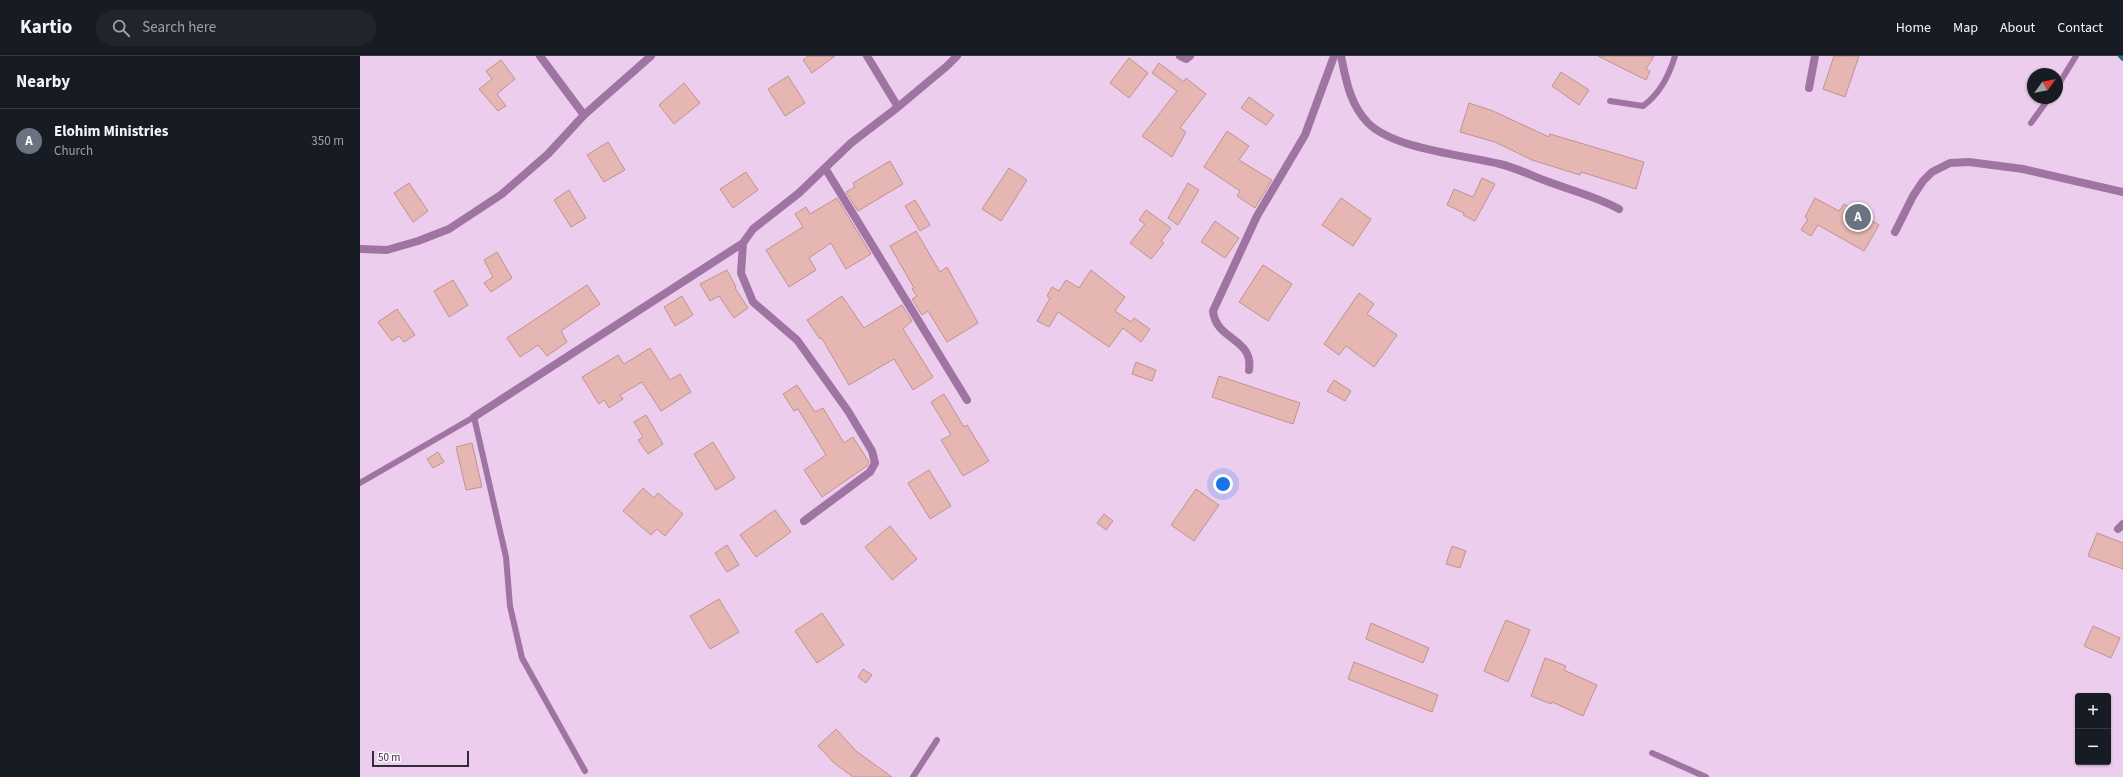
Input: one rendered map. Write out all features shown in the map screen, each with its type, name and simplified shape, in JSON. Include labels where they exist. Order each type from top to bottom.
[{"type":"street","points":[[540,56],[584,115]]},
{"type":"street","points":[[360,249],[387,250],[418,241],[449,229],[502,194],[548,154],[584,115],[651,56]]},
{"type":"street","points":[[867,56],[898,106]]},
{"type":"street","points":[[474,417],[742,242],[753,229],[799,193],[856,139],[947,66],[956,56]]},
{"type":"street","points":[[1180,56],[1186,59],[1190,56]]},
{"type":"street","points":[[1249,370],[1251,362],[1248,353],[1221,330],[1214,320],[1213,311],[1257,216],[1305,135],[1334,56]]},
{"type":"street","points":[[1341,56],[1349,91],[1356,108],[1368,122],[1384,135],[1423,147],[1518,169],[1549,182],[1601,199],[1619,209]]},
{"type":"street","points":[[1809,88],[1815,56]]},
{"type":"street","points":[[1895,232],[1913,196],[1923,181],[1932,172],[1950,163],[1969,162],[2023,169],[2123,192]]},
{"type":"street","points":[[825,168],[967,400]]},
{"type":"street","points":[[742,242],[741,273],[753,302],[797,340],[818,367],[863,435],[872,451],[875,462],[870,472],[804,521]]},
{"type":"lane","points":[[1610,101],[1643,106],[1654,98],[1671,70],[1675,56]]},
{"type":"lane","points":[[2063,77],[2076,56]]},
{"type":"lane","points":[[2031,123],[2045,104]]},
{"type":"lane","points":[[360,483],[474,417],[506,557],[510,606],[522,658],[585,771]]},
{"type":"lane","points":[[913,777],[937,740]]},
{"type":"lane","points":[[1652,753],[1706,777]]},
{"type":"building","points":[[808,56],[835,56],[812,73],[803,60]]},
{"type":"building","points":[[1598,56],[1654,56],[1646,69],[1650,71],[1646,80]]},
{"type":"building","points":[[1834,56],[1859,56],[1845,97],[1823,89]]},
{"type":"building","points":[[1129,58],[1148,73],[1129,98],[1110,83]]},
{"type":"building","points":[[501,60],[515,79],[497,94],[506,106],[498,111],[479,89],[492,79],[486,71]]},
{"type":"building","points":[[1159,63],[1184,82],[1186,78],[1206,94],[1180,128],[1186,132],[1172,157],[1142,136],[1177,91],[1152,73]]},
{"type":"building","points":[[1561,72],[1589,90],[1579,105],[1552,86]]},
{"type":"building","points":[[788,76],[805,103],[785,116],[768,89]]},
{"type":"building","points":[[684,83],[700,103],[674,124],[659,105]]},
{"type":"building","points":[[1249,97],[1274,115],[1266,125],[1241,108]]},
{"type":"building","points":[[1469,103],[1493,111],[1549,137],[1550,134],[1644,162],[1636,189],[1581,172],[1580,175],[1532,160],[1495,142],[1460,132]]},
{"type":"building","points":[[1227,131],[1249,146],[1239,160],[1272,180],[1255,208],[1237,196],[1240,191],[1204,167]]},
{"type":"building","points":[[608,142],[625,170],[604,182],[587,155]]},
{"type":"building","points":[[890,161],[903,184],[858,211],[846,192],[855,187],[853,183]]},
{"type":"building","points":[[1009,168],[1027,180],[1001,221],[982,209]]},
{"type":"building","points":[[746,172],[758,190],[733,208],[720,189]]},
{"type":"building","points":[[1482,178],[1495,184],[1475,221],[1463,215],[1464,213],[1447,205],[1454,189],[1473,197]]},
{"type":"building","points":[[409,183],[428,211],[413,222],[394,193]]},
{"type":"building","points":[[1188,183],[1199,190],[1178,225],[1168,218]]},
{"type":"building","points":[[569,190],[586,218],[571,227],[554,200]]},
{"type":"building","points":[[837,198],[871,254],[846,269],[831,243],[809,258],[816,270],[789,287],[766,250],[803,227],[795,214],[806,207],[810,214]]},
{"type":"building","points":[[1341,198],[1371,219],[1353,246],[1322,225]]},
{"type":"building","points":[[1815,198],[1839,211],[1844,204],[1879,225],[1864,251],[1818,225],[1811,236],[1801,230],[1808,219],[1805,217]]},
{"type":"building","points":[[915,200],[930,225],[920,231],[905,206]]},
{"type":"building","points":[[1146,210],[1171,228],[1161,241],[1164,243],[1151,259],[1130,243],[1145,224],[1139,220]]},
{"type":"building","points":[[1215,221],[1239,238],[1225,258],[1201,242]]},
{"type":"building","points":[[916,231],[940,272],[947,267],[978,323],[947,342],[928,311],[922,315],[912,299],[917,296],[912,289],[914,288],[890,246]]},
{"type":"building","points":[[497,252],[512,278],[491,292],[484,283],[493,277],[484,260]]},
{"type":"building","points":[[1263,265],[1292,284],[1268,321],[1239,302]]},
{"type":"building","points":[[727,270],[736,287],[735,288],[748,308],[734,318],[719,296],[710,301],[700,284]]},
{"type":"building","points":[[1091,270],[1125,297],[1115,311],[1131,322],[1134,318],[1150,329],[1141,342],[1123,328],[1109,347],[1058,312],[1049,327],[1037,321],[1050,298],[1047,296],[1052,287],[1059,291],[1066,280],[1079,288]]},
{"type":"building","points":[[453,280],[468,305],[449,317],[434,291]]},
{"type":"building","points":[[587,285],[600,304],[561,331],[567,342],[547,356],[538,345],[520,357],[507,338]]},
{"type":"building","points":[[1359,293],[1374,304],[1367,314],[1397,335],[1374,367],[1346,346],[1339,355],[1324,344]]},
{"type":"building","points":[[682,296],[693,315],[675,326],[664,307]]},
{"type":"building","points":[[842,296],[864,328],[902,305],[912,321],[903,329],[933,377],[913,390],[894,359],[849,385],[821,337],[820,339],[807,320]]},
{"type":"building","points":[[397,309],[415,335],[404,342],[399,336],[392,341],[378,322]]},
{"type":"building","points":[[650,348],[670,380],[680,374],[691,392],[661,411],[642,382],[620,395],[623,399],[609,408],[604,400],[599,404],[582,377],[618,355],[624,364]]},
{"type":"building","points":[[1136,362],[1156,370],[1152,381],[1132,374]]},
{"type":"building","points":[[1219,376],[1300,403],[1293,424],[1212,397]]},
{"type":"building","points":[[1334,380],[1351,391],[1345,401],[1327,391]]},
{"type":"building","points":[[797,385],[815,412],[823,408],[844,443],[853,437],[869,462],[867,466],[822,497],[804,470],[826,455],[798,409],[794,411],[783,394]]},
{"type":"building","points":[[944,394],[964,427],[967,425],[989,461],[963,476],[941,440],[951,435],[931,402]]},
{"type":"building","points":[[646,415],[663,444],[648,454],[638,440],[643,437],[634,422]]},
{"type":"building","points":[[713,442],[735,478],[716,490],[694,454]]},
{"type":"building","points":[[472,443],[482,487],[466,490],[456,447]]},
{"type":"building","points":[[438,452],[444,462],[433,468],[427,459]]},
{"type":"building","points":[[929,470],[951,506],[930,519],[908,483]]},
{"type":"building","points":[[643,488],[654,498],[658,493],[683,514],[665,536],[657,529],[651,535],[623,511]]},
{"type":"building","points":[[1196,489],[1219,505],[1194,541],[1171,525]]},
{"type":"building","points":[[775,510],[791,532],[756,557],[740,535]]},
{"type":"building","points":[[1104,514],[1113,521],[1106,530],[1097,523]]},
{"type":"building","points":[[890,526],[917,559],[892,580],[865,547]]},
{"type":"building","points":[[2097,533],[2123,543],[2123,569],[2088,556]]},
{"type":"building","points":[[727,545],[739,565],[727,572],[715,553]]},
{"type":"building","points":[[1452,546],[1466,551],[1460,568],[1446,564]]},
{"type":"building","points":[[719,599],[739,632],[710,649],[690,616]]},
{"type":"building","points":[[822,613],[844,645],[817,663],[795,631]]},
{"type":"building","points":[[1506,620],[1530,630],[1508,682],[1484,671]]},
{"type":"building","points":[[1371,623],[1429,648],[1423,663],[1366,639]]},
{"type":"building","points":[[2093,626],[2120,638],[2111,658],[2084,646]]},
{"type":"building","points":[[1545,658],[1566,666],[1564,670],[1597,685],[1583,716],[1552,702],[1551,704],[1531,696]]},
{"type":"building","points":[[1354,662],[1438,695],[1432,712],[1348,679]]},
{"type":"building","points":[[863,669],[872,675],[866,683],[858,677]]},
{"type":"building","points":[[836,729],[856,751],[892,777],[853,777],[834,763],[818,746]]},
{"type":"waterway","points":[[2120,56],[2123,59]]},
{"type":"place","name":"Elohim Ministries","points":[[1858,217]]}]
